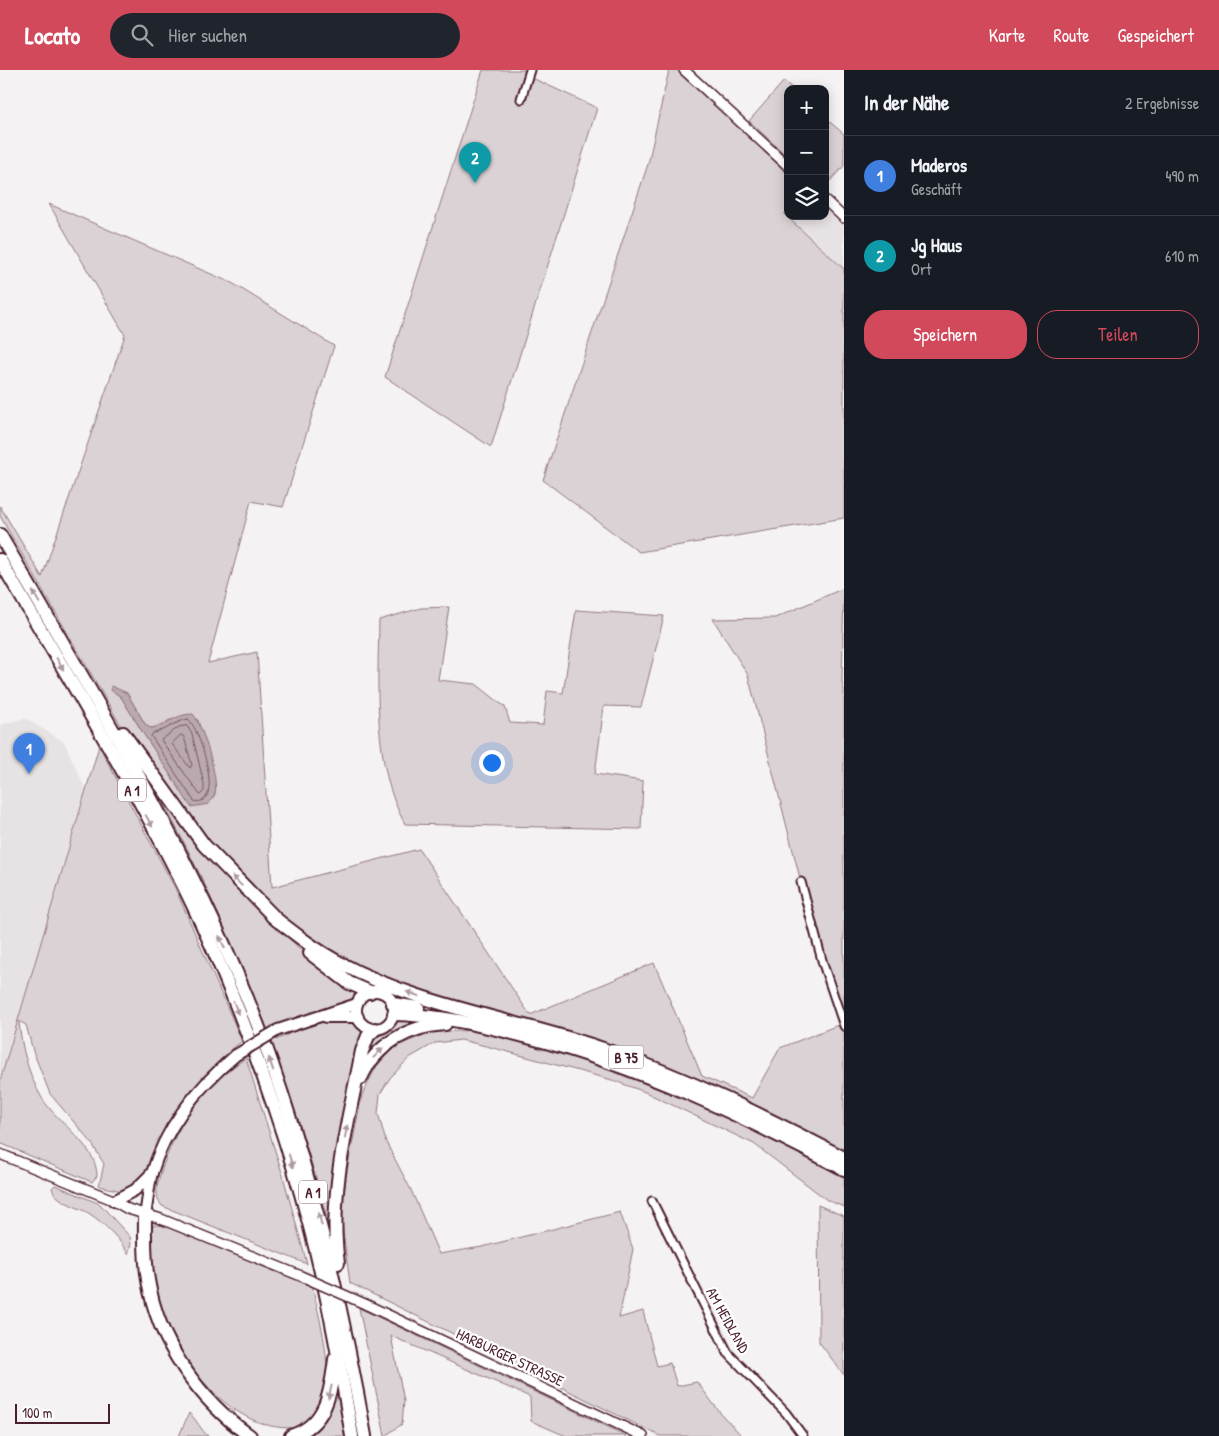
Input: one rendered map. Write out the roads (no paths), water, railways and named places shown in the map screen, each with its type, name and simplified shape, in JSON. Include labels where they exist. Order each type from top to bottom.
[{"type":"highway","name":"A 1","points":[[0,535],[146,790],[194,880],[261,1036],[311,1187],[333,1271],[365,1436]]},
{"type":"highway","name":"A 1","points":[[0,560],[152,827],[184,887],[218,962],[259,1066],[296,1177],[323,1279],[352,1436]]},
{"type":"highway","points":[[86,685],[192,831],[236,880],[333,972],[355,987],[370,992]]},
{"type":"highway","points":[[272,916],[321,953],[358,972],[513,1028]]},
{"type":"highway","name":"B 75","points":[[393,1009],[513,1028],[579,1041],[655,1067],[738,1104],[844,1158]]},
{"type":"highway","points":[[350,1112],[359,1082],[369,1063],[389,1042],[404,1033],[423,1027],[449,1024],[513,1028]]},
{"type":"highway","name":"B 75","points":[[513,1028],[664,1081],[732,1112],[844,1170]]},
{"type":"highway","points":[[350,1352],[349,1318],[337,1254],[335,1222],[343,1153],[364,1043],[375,1029]]},
{"type":"highway","points":[[146,1212],[145,1262],[148,1282],[163,1327],[179,1360],[192,1379],[209,1400],[238,1428],[250,1436]]},
{"type":"highway","points":[[291,1436],[309,1428],[327,1404],[332,1389],[336,1344]]},
{"type":"highway","points":[[238,1428],[258,1436]]},
{"type":"main road","points":[[370,992],[361,997],[357,1004],[358,1017],[364,1026],[375,1029],[388,1024],[393,1009]]},
{"type":"main road","name":"B 75","points":[[370,992],[383,992],[393,1009]]},
{"type":"main road","points":[[146,1212],[152,1172],[169,1133],[190,1101],[206,1082],[236,1054],[278,1030],[357,1004]]},
{"type":"main road","points":[[315,1017],[358,1017]]},
{"type":"main road","points":[[114,1201],[135,1190],[152,1172]]},
{"type":"street","points":[[684,70],[784,162]]},
{"type":"street","points":[[521,99],[529,73]]},
{"type":"street","points":[[829,204],[844,218]]},
{"type":"street","points":[[801,882],[823,964],[844,1026]]},
{"type":"street","name":"HARBURGER STRASSE","points":[[0,1154],[114,1201],[146,1212],[365,1304],[643,1436]]},
{"type":"street","name":"AM HEIDLAND","points":[[652,1201],[728,1353],[786,1413],[803,1436]]},
{"type":"water","points":[[111,686],[127,693],[145,724],[150,728],[161,726],[180,716],[193,714],[201,729],[215,777],[215,794],[209,804],[191,807],[121,697],[111,690]]},
{"type":"place","name":"Jg Haus","points":[[475,183]]},
{"type":"place","name":"Maderos","points":[[29,774]]}]
